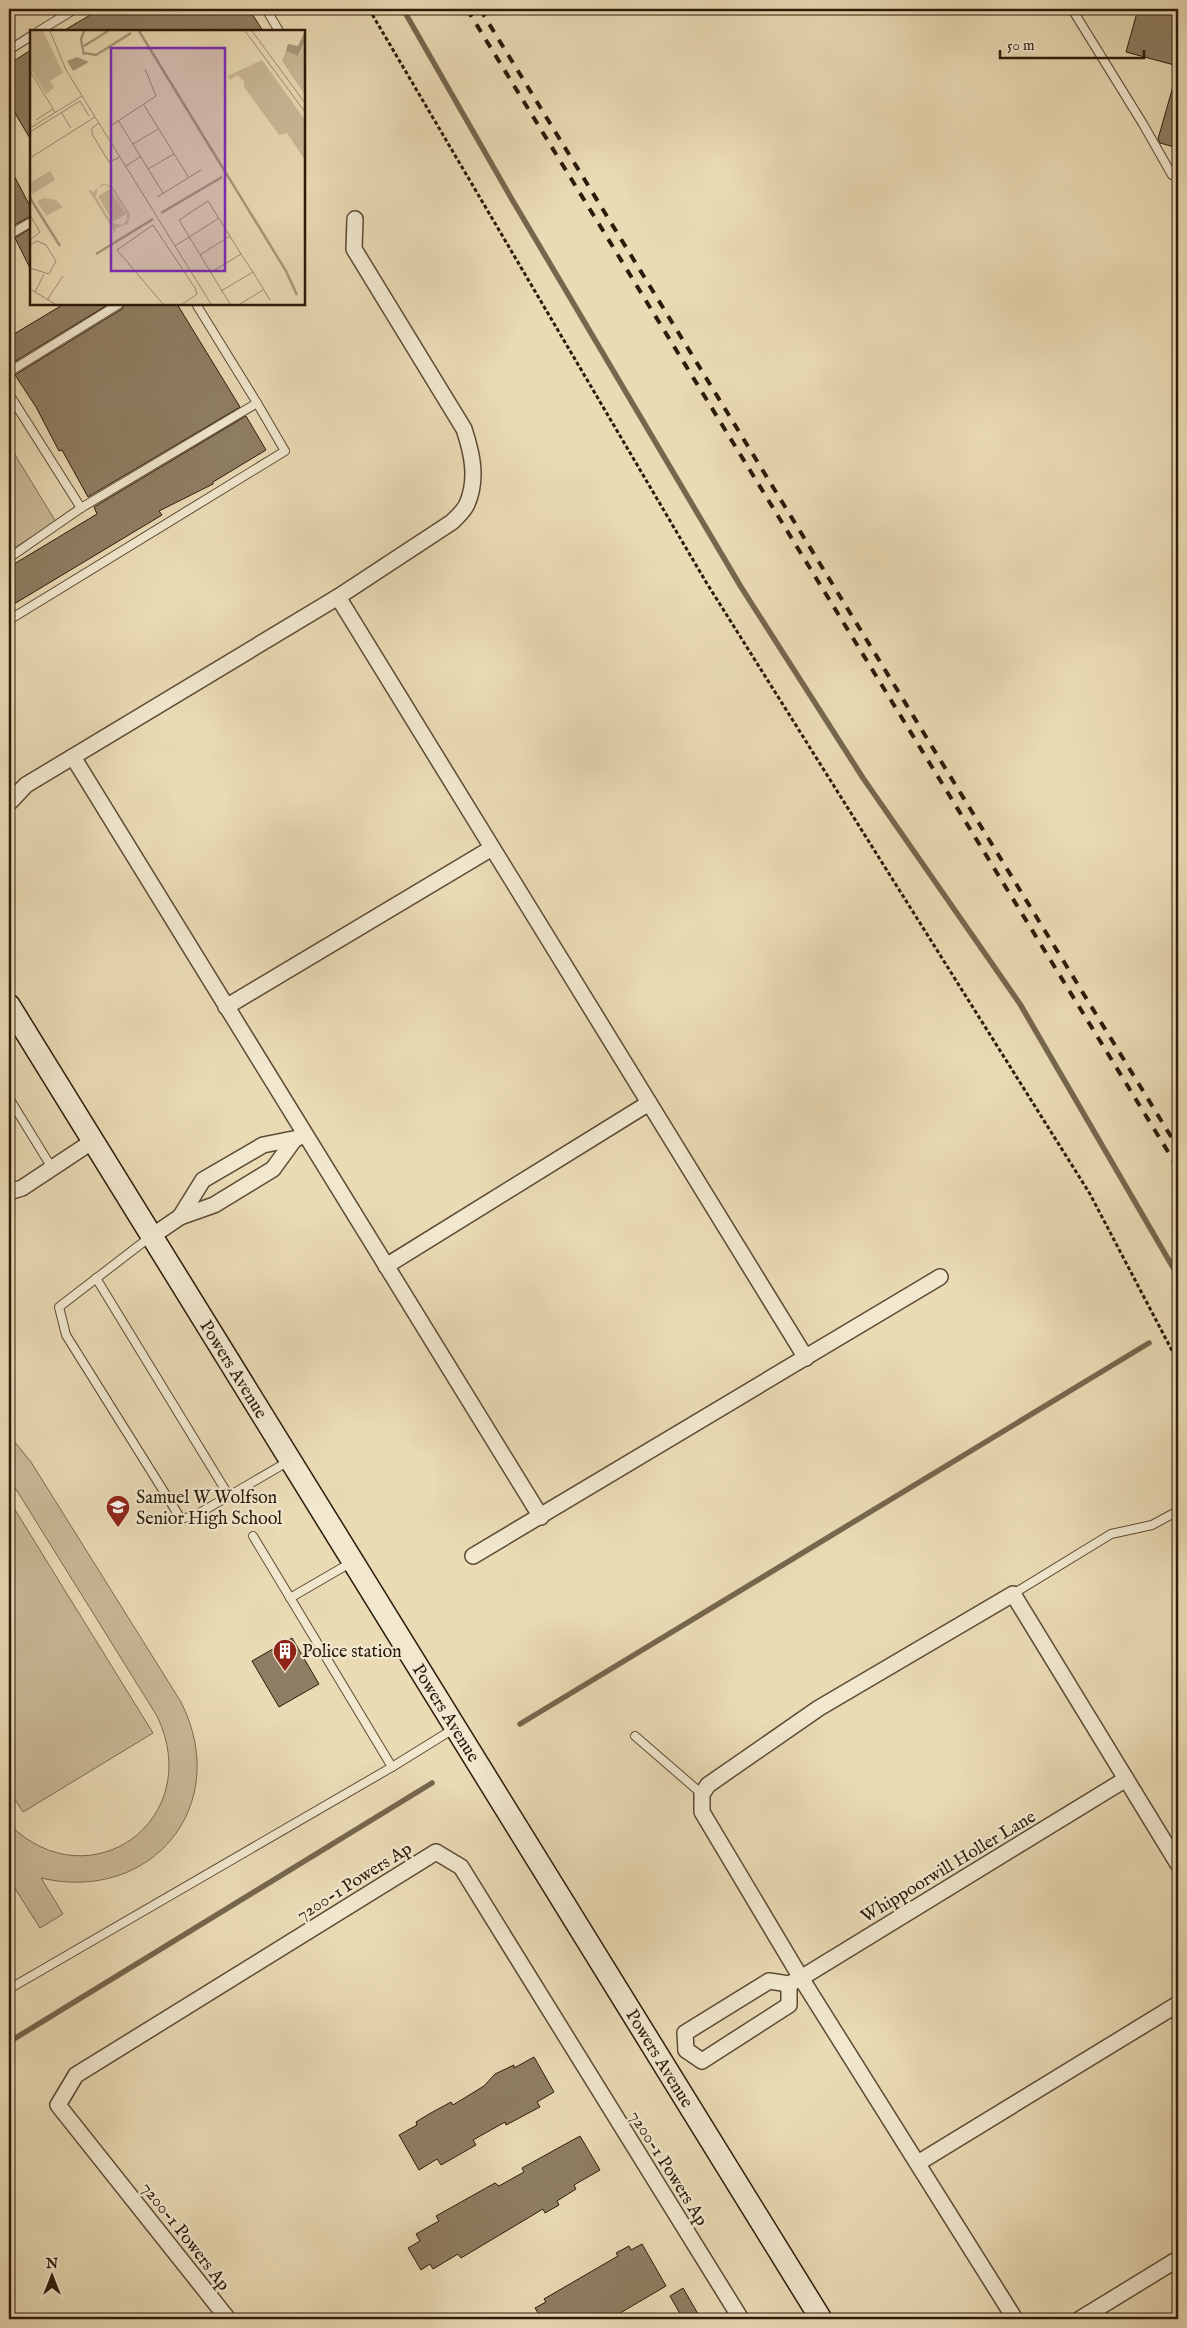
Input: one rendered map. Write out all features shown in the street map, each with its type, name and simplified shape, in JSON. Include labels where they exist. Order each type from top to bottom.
[{"type":"street","points":[[9,804],[26,785],[338,598],[452,522],[467,506],[474,478],[471,451],[464,429],[354,249],[355,219]]},
{"type":"street","points":[[338,598],[806,1358]]},
{"type":"street","points":[[73,757],[226,1007],[300,1137],[386,1266],[541,1517]]},
{"type":"street","points":[[226,1007],[492,848]]},
{"type":"street","name":"Powers Avenue","points":[[9,1005],[822,2319]]},
{"type":"street","points":[[386,1266],[649,1103]]},
{"type":"street","points":[[152,1236],[180,1217],[214,1205],[273,1169],[300,1137]]},
{"type":"street","points":[[180,1217],[203,1180],[263,1145],[300,1137]]},
{"type":"street","points":[[9,1192],[22,1188],[93,1141]]},
{"type":"street","points":[[473,1556],[940,1277]]},
{"type":"street","points":[[1015,2319],[918,2163],[795,1981],[702,1812],[702,1794],[708,1785],[819,1708],[1013,1594],[1178,1864]]},
{"type":"street","name":"Whippoorwill Holler Lane","points":[[795,1981],[1126,1779]]},
{"type":"street","name":"7200-1 Powers Ap","points":[[228,2319],[58,2105],[76,2075],[436,1852],[461,1867],[741,2319]]},
{"type":"street","points":[[686,2050],[685,2033],[769,1981],[795,1981]]},
{"type":"street","points":[[686,2050],[702,2061],[726,2046],[789,2005],[795,1981]]},
{"type":"street","points":[[918,2163],[1178,2004]]},
{"type":"street","points":[[664,2064],[686,2050]]},
{"type":"street","points":[[1080,2319],[1178,2259]]},
{"type":"lane","points":[[41,30],[75,9]]},
{"type":"lane","points":[[266,9],[278,30]]},
{"type":"lane","points":[[1072,9],[1172,175],[1178,177]]},
{"type":"lane","points":[[9,50],[30,37]]},
{"type":"lane","points":[[9,235],[30,223]]},
{"type":"lane","points":[[9,372],[117,305]]},
{"type":"lane","points":[[9,620],[285,451],[197,305]]},
{"type":"lane","points":[[9,394],[81,508]]},
{"type":"lane","points":[[9,558],[81,508],[257,403]]},
{"type":"lane","points":[[9,1098],[52,1168]]},
{"type":"lane","points":[[152,1236],[59,1307],[66,1335],[181,1518],[196,1515],[291,1460]]},
{"type":"lane","points":[[96,1278],[230,1496]]},
{"type":"lane","points":[[1013,1594],[1111,1534],[1152,1525],[1178,1511]]},
{"type":"lane","points":[[253,1536],[392,1767]]},
{"type":"lane","points":[[290,1598],[353,1561]]},
{"type":"lane","points":[[9,1989],[392,1767],[456,1727]]},
{"type":"lane","points":[[635,1736],[702,1794]]},
{"type":"path","points":[[369,9],[706,582],[1090,1194],[1178,1362]]},
{"type":"shaded area","points":[[9,445],[56,522],[9,551]]},
{"type":"shaded area","points":[[9,1435],[31,1462],[181,1702],[194,1740],[197,1777],[189,1810],[172,1838],[148,1861],[117,1876],[81,1882],[41,1878],[63,1914],[40,1928],[9,1879],[9,1824],[40,1847],[73,1856],[104,1852],[132,1839],[153,1817],[166,1788],[168,1754],[157,1716],[9,1478]]},
{"type":"shaded area","points":[[9,1500],[153,1733],[23,1812],[9,1790]]},
{"type":"building","points":[[89,9],[249,9],[262,30],[65,30],[92,14]]},
{"type":"building","points":[[1138,9],[1178,9],[1178,66],[1126,52]]},
{"type":"building","points":[[30,51],[30,138],[9,103],[9,64]]},
{"type":"building","points":[[1174,83],[1178,83],[1178,148],[1160,143],[1158,139]]},
{"type":"building","points":[[9,166],[30,206],[30,217],[9,228]]},
{"type":"building","points":[[30,229],[30,268],[15,238]]},
{"type":"building","points":[[62,305],[107,305],[9,365],[9,337]]},
{"type":"building","points":[[124,305],[178,305],[240,407],[88,497],[62,450],[59,451],[36,407],[15,375],[122,309]]},
{"type":"building","points":[[246,416],[266,450],[213,482],[213,484],[159,511],[162,515],[9,607],[9,567],[97,514],[94,507]]},
{"type":"building","name":"Police station","points":[[292,1638],[319,1684],[279,1707],[252,1661]]},
{"type":"building","points":[[534,2057],[554,2092],[537,2102],[540,2107],[506,2125],[505,2122],[473,2140],[476,2145],[441,2165],[437,2159],[419,2170],[399,2135],[417,2125],[416,2122],[429,2114],[451,2102],[453,2105],[484,2086],[495,2074],[514,2065],[514,2068]]},
{"type":"building","points":[[580,2136],[600,2170],[574,2185],[576,2189],[557,2201],[559,2205],[545,2213],[543,2209],[461,2258],[458,2254],[433,2269],[430,2264],[421,2270],[408,2248],[420,2241],[416,2234],[439,2221],[436,2216],[495,2183],[499,2186],[524,2172],[522,2168]]},
{"type":"building","points":[[642,2244],[666,2286],[610,2319],[542,2319],[535,2308],[546,2302],[544,2299],[618,2256],[616,2253],[629,2246],[631,2250]]},
{"type":"building","points":[[683,2288],[701,2319],[683,2319],[670,2296]]},
{"type":"waterway","points":[[403,9],[510,196],[741,587],[863,778],[1020,1004],[1178,1276]]},
{"type":"waterway","points":[[520,1724],[1149,1343]]},
{"type":"waterway","points":[[9,2042],[432,1783]]},
{"type":"railway","points":[[467,9],[1178,1168]]},
{"type":"railway","points":[[480,9],[1178,1148]]},
{"type":"place","name":"Samuel W Wolfson Senior High School","points":[[118,1528]]},
{"type":"place","name":"Police station","points":[[285,1672]]}]
